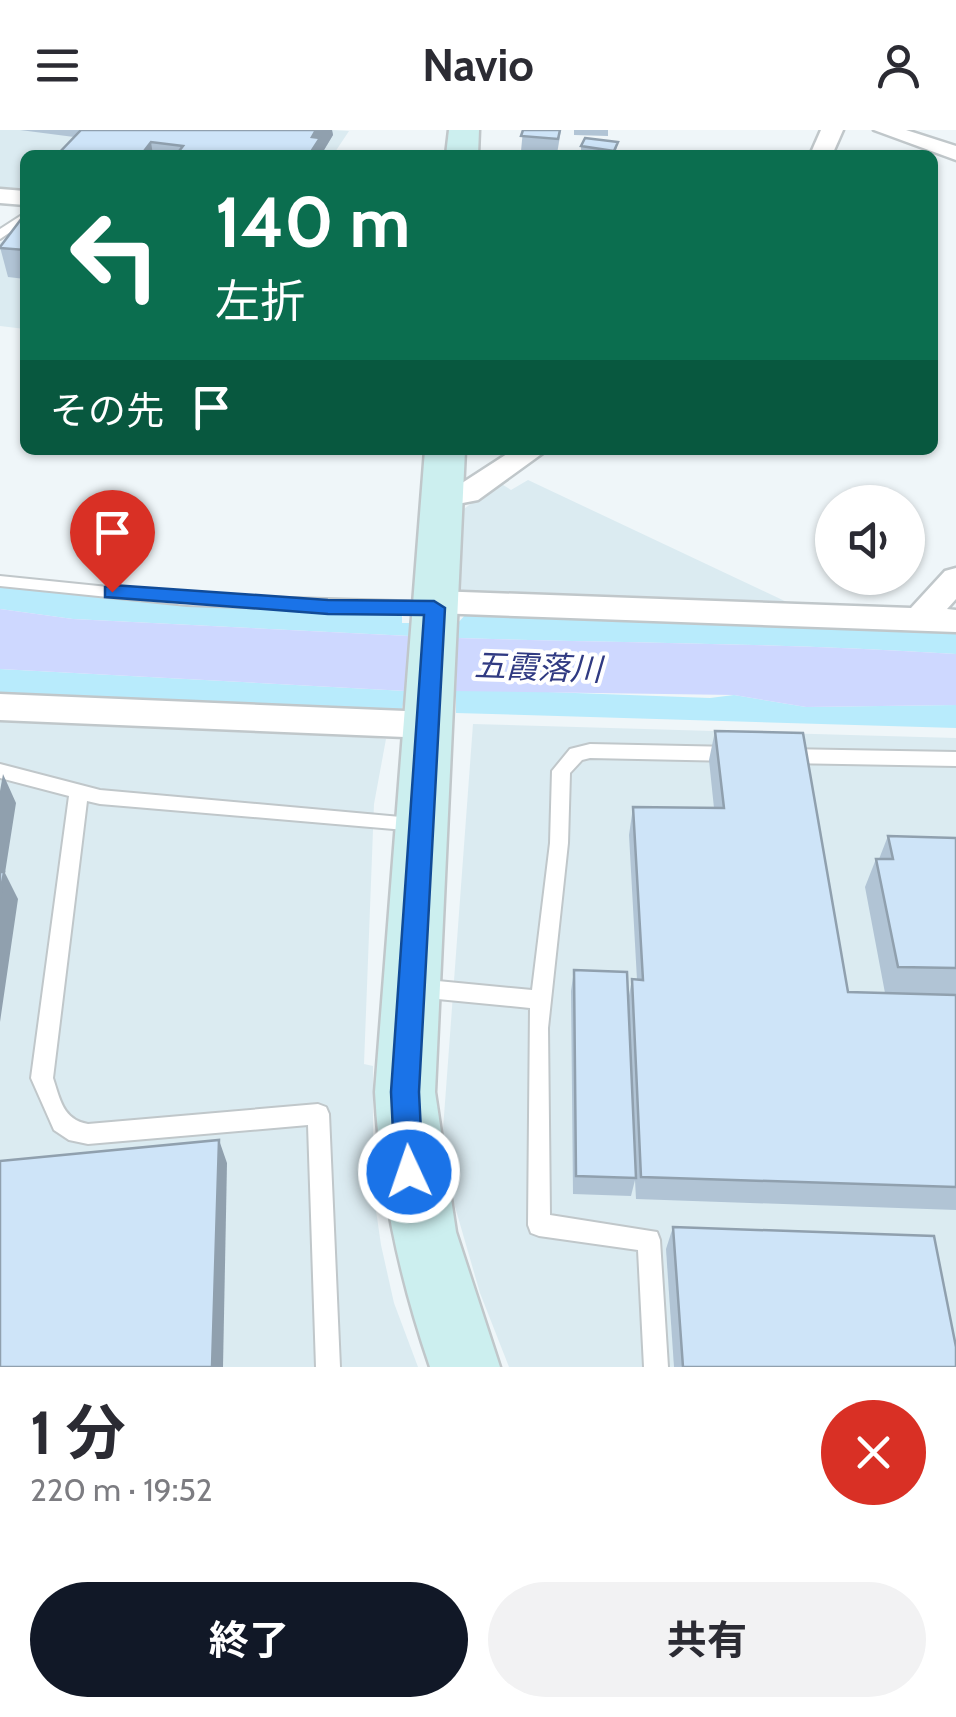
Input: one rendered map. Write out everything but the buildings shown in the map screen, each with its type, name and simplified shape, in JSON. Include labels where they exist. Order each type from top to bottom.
[{"type":"street","points":[[885,130],[956,153]]},
{"type":"street","points":[[445,455],[405,1092],[409,1172],[432,1275],[465,1367]]},
{"type":"street","points":[[442,498],[468,493],[525,455]]},
{"type":"street","points":[[919,620],[956,579]]},
{"type":"street","points":[[435,611],[956,621]]},
{"type":"street","points":[[0,707],[430,713]]},
{"type":"lane","points":[[0,235],[20,220]]},
{"type":"lane","points":[[0,581],[187,600],[435,611]]},
{"type":"lane","points":[[656,1367],[650,1240],[539,1225],[541,1000],[562,771],[576,754],[956,760]]},
{"type":"lane","points":[[0,772],[100,797],[422,825]]},
{"type":"lane","points":[[79,791],[42,1078],[57,1123],[71,1133],[88,1134],[318,1114],[328,1367]]},
{"type":"lane","points":[[412,988],[541,1000]]},
{"type":"shaded area","points":[[0,130],[349,131],[336,150],[20,150],[20,194],[0,192]]},
{"type":"shaded area","points":[[20,227],[20,328],[0,326],[0,243]]},
{"type":"shaded area","points":[[528,480],[791,604],[792,609],[459,597],[461,511],[500,483],[511,490]]},
{"type":"shaded area","points":[[0,585],[208,604],[402,612],[402,623],[411,623],[410,636],[73,619],[0,609]]},
{"type":"shaded area","points":[[466,614],[956,627],[956,654],[769,645],[457,638],[457,624]]},
{"type":"shaded area","points":[[0,669],[406,691],[401,713],[0,698]]},
{"type":"shaded area","points":[[456,691],[710,698],[734,695],[806,707],[956,705],[956,728],[456,713]]},
{"type":"shaded area","points":[[0,718],[286,728],[386,739],[374,804],[364,1064],[373,1066],[373,1190],[381,1245],[394,1303],[418,1367],[0,1367]]},
{"type":"shaded area","points":[[473,724],[956,738],[956,1367],[509,1367],[480,1293],[451,1193],[442,1143]]},
{"type":"water","points":[[0,609],[73,619],[410,636],[406,691],[0,669]]},
{"type":"water","name":"五霞落川","points":[[457,638],[769,645],[956,654],[956,705],[806,707],[734,695],[456,691]]},
{"type":"route","points":[[112,592],[187,600],[434,608],[405,1092],[409,1172]]}]
